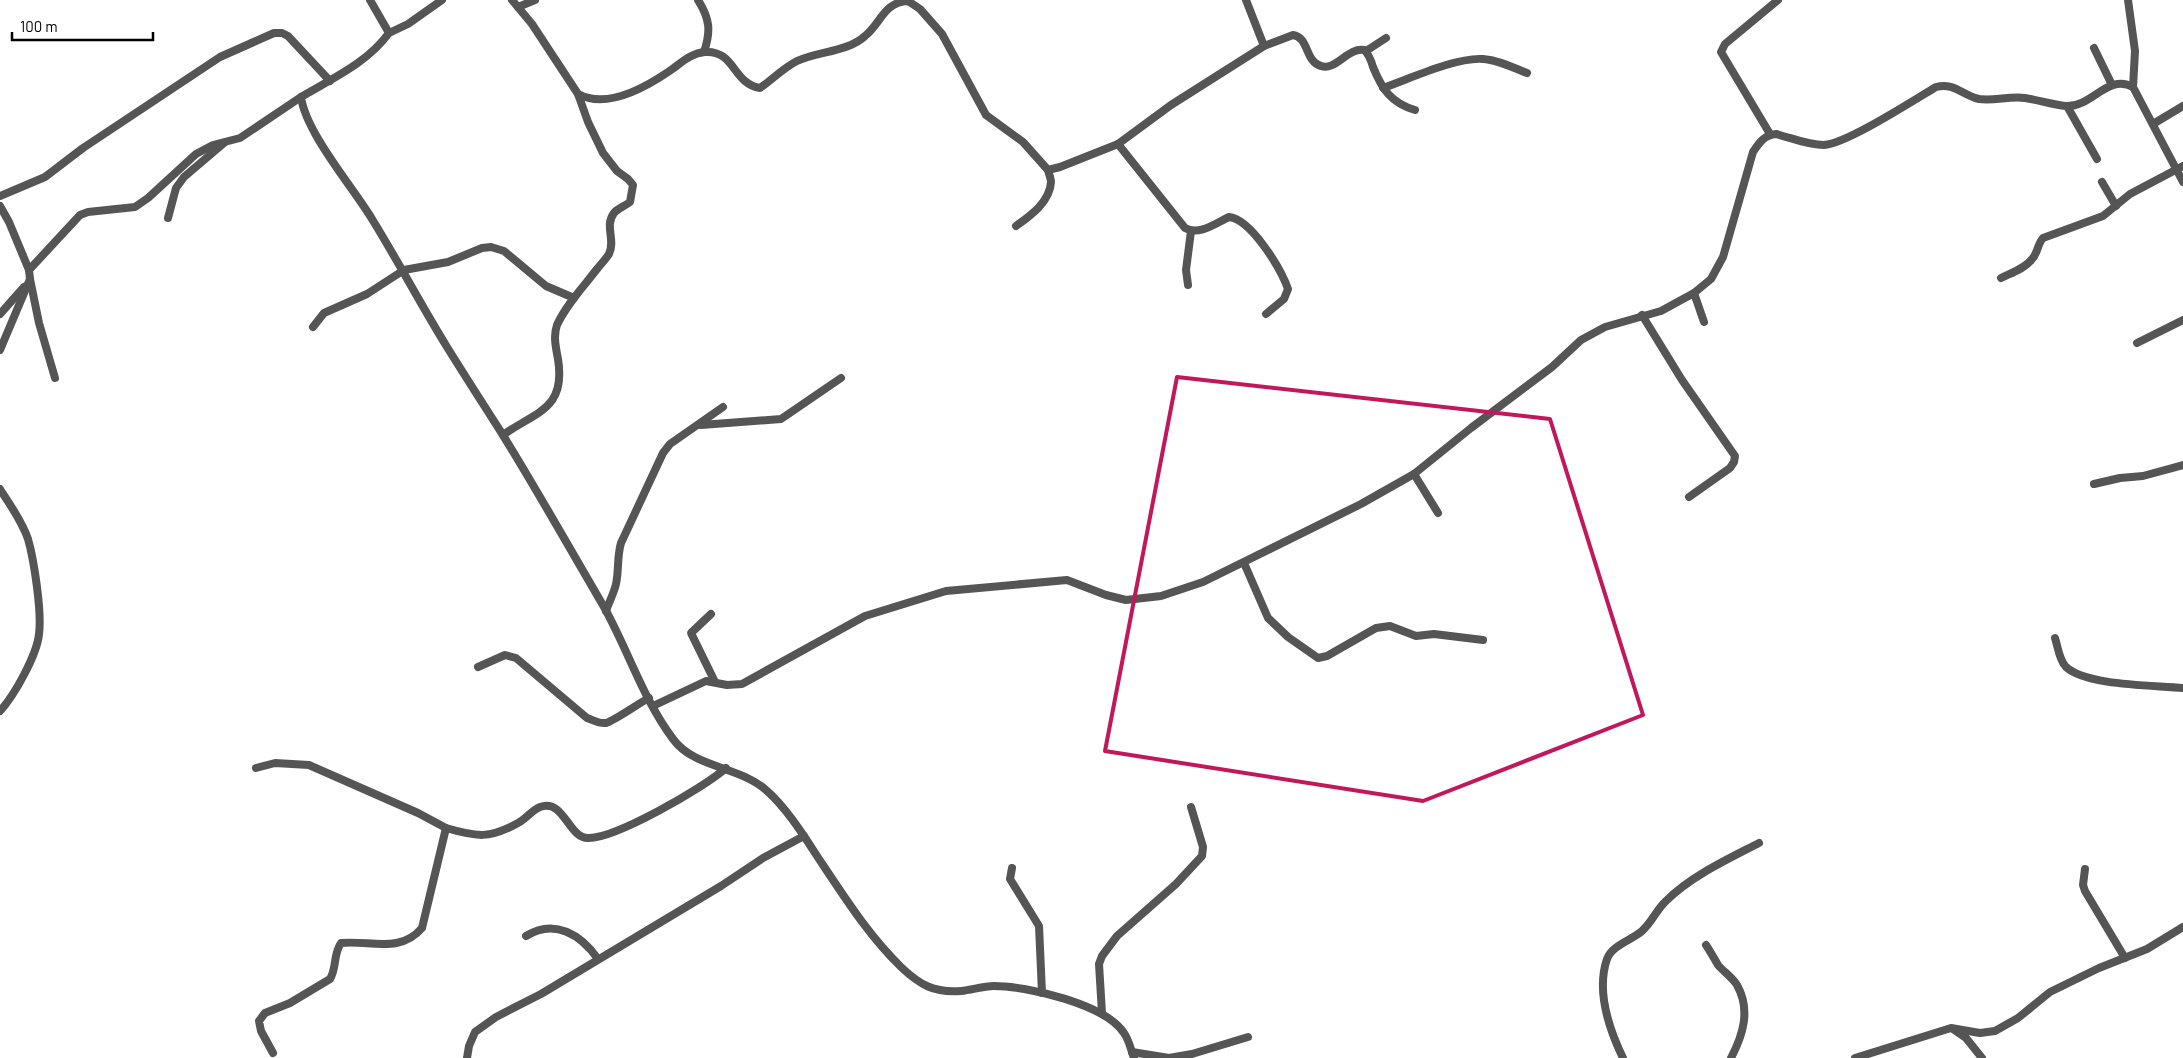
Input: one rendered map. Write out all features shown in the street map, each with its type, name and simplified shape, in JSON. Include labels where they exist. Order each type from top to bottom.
[{"type":"street","points":[[370,0],[388,33]]},
{"type":"street","points":[[0,314],[80,215],[88,212],[135,207],[148,198],[196,154],[213,145],[240,138],[302,97],[350,69],[378,48],[388,33],[408,24],[442,0]]},
{"type":"street","points":[[503,435],[543,410],[556,396],[560,370],[555,335],[557,326],[572,297],[609,253],[612,244],[610,221],[614,212],[630,202],[633,185],[617,171],[603,153],[588,122],[578,94],[532,24],[512,0]]},
{"type":"street","points":[[518,7],[535,0]]},
{"type":"street","points":[[698,0],[705,11],[709,28],[709,36],[704,52]]},
{"type":"street","points":[[1770,134],[1721,52],[1725,44],[1778,0]]},
{"type":"street","points":[[2128,0],[2135,51],[2133,88]]},
{"type":"street","points":[[578,94],[591,99],[612,98],[640,88],[666,74],[689,57],[704,52],[720,53],[729,61],[747,84],[760,88],[797,61],[855,43],[866,36],[892,2],[908,1],[920,8],[951,48],[986,115],[1023,142],[1048,170],[1051,183],[1046,196],[1036,211],[1016,226]]},
{"type":"street","points":[[1244,1],[1264,46]]},
{"type":"street","points":[[0,196],[45,177],[90,143],[220,57],[274,33],[282,33],[288,36],[330,81]]},
{"type":"street","points":[[1048,170],[1118,144],[1171,105],[1264,46],[1296,35],[1302,40],[1314,62],[1323,67],[1356,50],[1366,51],[1383,88],[1396,102],[1415,110]]},
{"type":"street","points":[[1366,51],[1386,38]]},
{"type":"street","points":[[2094,48],[2112,85]]},
{"type":"street","points":[[1383,88],[1464,60],[1481,58],[1497,61],[1527,73]]},
{"type":"street","points":[[653,706],[702,682],[715,682],[726,685],[742,684],[865,616],[946,591],[1067,580],[1106,595],[1126,600],[1161,596],[1204,582],[1361,504],[1414,474],[1552,367],[1574,344],[1605,327],[1660,311],[1694,293],[1711,279],[1723,257],[1752,152],[1763,138],[1770,134],[1776,134],[1810,145],[1830,144],[1879,120],[1936,87],[1945,85],[1979,99],[2025,98],[2067,106],[2080,103],[2112,85],[2125,83],[2133,88],[2180,168],[2183,182]]},
{"type":"street","points":[[302,97],[304,113],[310,125],[362,202],[404,270],[445,344],[503,435],[606,611],[653,706],[673,738],[686,752],[751,780],[767,791],[804,836],[864,927],[902,968],[926,987],[937,991],[961,991],[990,986],[1029,989],[1102,1013],[1124,1033],[1133,1055],[1169,1058],[1192,1054],[1248,1036]]},
{"type":"street","points":[[2067,106],[2097,158]]},
{"type":"street","points":[[2153,124],[2183,106]]},
{"type":"street","points":[[168,218],[176,188],[184,177],[225,142]]},
{"type":"street","points":[[1118,144],[1185,228],[1191,231],[1199,231],[1229,217],[1239,220],[1251,232],[1279,268],[1288,289],[1284,299],[1266,314]]},
{"type":"street","points":[[2001,278],[2030,262],[2043,238],[2103,216],[2130,194],[2180,168]]},
{"type":"street","points":[[2102,182],[2116,206]]},
{"type":"street","points":[[0,206],[29,277],[39,323],[55,378]]},
{"type":"street","points":[[1188,285],[1186,270],[1191,231]]},
{"type":"street","points":[[313,327],[324,313],[367,294],[404,270],[448,262],[475,249],[492,248],[504,251],[517,260],[532,276],[555,290],[572,297]]},
{"type":"street","points":[[0,350],[29,277]]},
{"type":"street","points":[[1694,293],[1704,322]]},
{"type":"street","points":[[1642,315],[1682,380],[1734,456],[1734,462],[1730,468],[1688,497]]},
{"type":"street","points":[[2137,343],[2183,320]]},
{"type":"street","points":[[699,425],[781,419],[841,378]]},
{"type":"street","points":[[606,611],[616,584],[618,552],[663,453],[670,444],[723,407]]},
{"type":"street","points":[[2094,484],[2120,478],[2143,476],[2183,465]]},
{"type":"street","points":[[1414,474],[1438,512]]},
{"type":"street","points":[[0,489],[19,518],[28,540],[38,602],[39,634],[23,676],[0,711]]},
{"type":"street","points":[[1244,563],[1268,618],[1288,637],[1318,658],[1327,656],[1376,628],[1384,626],[1416,636],[1434,634],[1483,640]]},
{"type":"street","points":[[711,614],[691,632],[715,682]]},
{"type":"street","points":[[2055,638],[2062,662],[2077,674],[2104,681],[2183,688]]},
{"type":"street","points":[[478,667],[506,655],[516,658],[587,718],[598,722],[605,723],[612,720],[649,698]]},
{"type":"street","points":[[256,768],[275,763],[309,766],[418,813],[446,828],[460,832],[491,836],[519,822],[540,807],[549,807],[558,811],[580,836],[588,838],[602,836],[692,793],[726,768]]},
{"type":"street","points":[[1102,1013],[1100,964],[1102,956],[1117,936],[1184,878],[1202,856],[1201,839],[1191,807]]},
{"type":"street","points":[[272,1053],[261,1031],[259,1021],[265,1014],[290,1004],[330,979],[334,973],[337,949],[341,943],[370,945],[403,942],[414,937],[422,928],[446,828]]},
{"type":"street","points":[[467,1058],[469,1046],[475,1032],[496,1017],[541,994],[721,886],[763,858],[804,836]]},
{"type":"street","points":[[1623,1058],[1617,1046],[1604,1001],[1608,958],[1613,950],[1642,930],[1665,901],[1706,871],[1760,843]]},
{"type":"street","points":[[1012,868],[1010,879],[1039,926],[1042,993]]},
{"type":"street","points":[[2085,869],[2083,885],[2085,891],[2125,958]]},
{"type":"street","points":[[1855,1058],[1951,1028],[1980,1033],[1995,1031],[2018,1018],[2050,992],[2099,968],[2162,942],[2183,927]]},
{"type":"street","points":[[526,936],[546,928],[568,930],[586,943],[598,959]]},
{"type":"street","points":[[1706,944],[1718,964],[1736,984],[1742,998],[1745,1024],[1731,1058]]},
{"type":"street","points":[[1951,1028],[1966,1038],[1982,1058]]},
{"type":"highlighted area","points":[[1177,377],[1550,419],[1643,715],[1423,801],[1105,751]]}]
